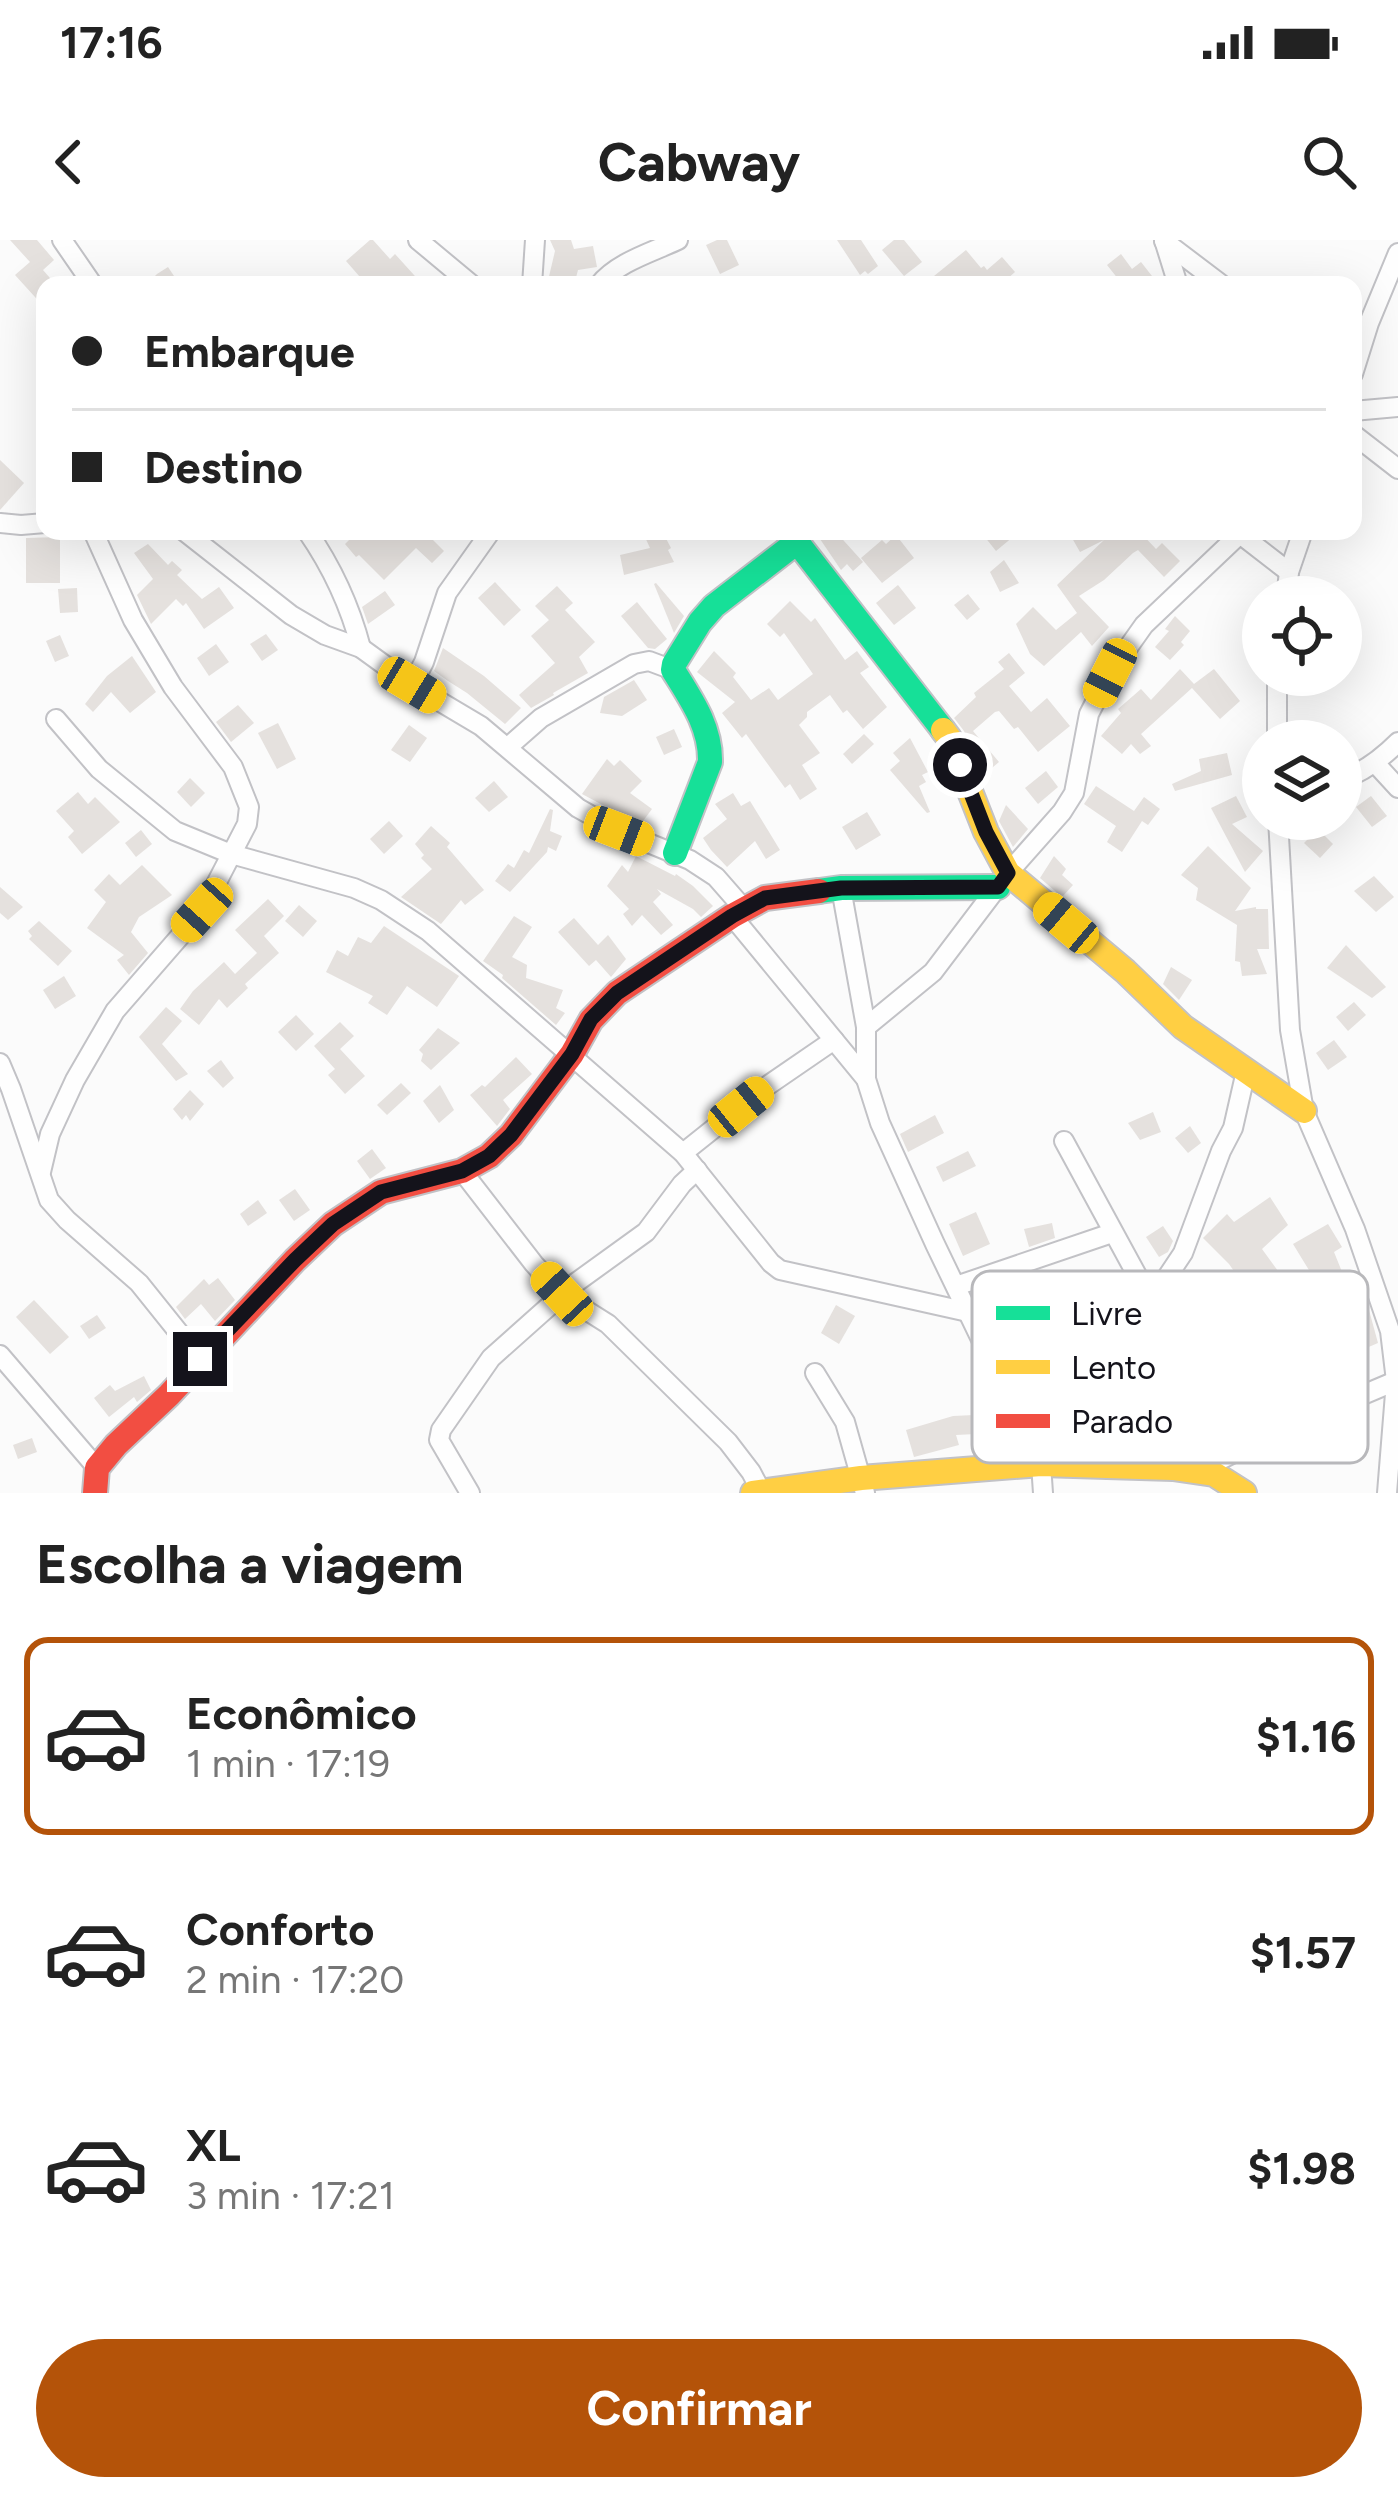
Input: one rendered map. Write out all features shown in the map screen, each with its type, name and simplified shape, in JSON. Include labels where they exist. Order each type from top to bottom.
[{"type":"street","points":[[62,240],[87,276]]},
{"type":"street","points":[[418,240],[461,276]]},
{"type":"street","points":[[533,276],[535,240]]},
{"type":"street","points":[[606,276],[678,240]]},
{"type":"street","points":[[1164,240],[1175,276]]},
{"type":"street","points":[[1164,240],[1210,276]]},
{"type":"street","points":[[1362,345],[1398,253]]},
{"type":"street","points":[[1362,410],[1398,407]]},
{"type":"street","points":[[1362,441],[1398,469]]},
{"type":"street","points":[[0,523],[36,524]]},
{"type":"street","points":[[41,1172],[50,1133],[75,1080],[115,1011],[202,910],[247,824],[249,807],[232,766],[173,686],[133,620],[97,540]]},
{"type":"street","points":[[195,540],[291,615],[361,648],[481,726],[578,808],[619,831],[691,860],[716,877],[866,1079]]},
{"type":"street","points":[[313,540],[328,562],[361,648]]},
{"type":"street","points":[[412,685],[447,593],[485,540]]},
{"type":"street","points":[[674,670],[683,647],[714,606],[792,540]]},
{"type":"street","points":[[802,540],[949,738],[1003,880],[1125,971],[1183,1027],[1304,1111]]},
{"type":"street","points":[[866,1027],[932,972],[1062,812],[1074,793],[1089,714],[1110,673],[1144,625],[1232,540]]},
{"type":"street","points":[[1250,540],[1288,572]]},
{"type":"street","points":[[1288,576],[1300,540]]},
{"type":"street","points":[[508,747],[541,718],[634,664],[649,661],[674,670],[712,747],[675,854]]},
{"type":"street","points":[[56,719],[99,769],[176,831],[231,854],[381,899],[428,931],[683,1153],[780,1270],[968,1312]]},
{"type":"street","points":[[1362,771],[1398,742]]},
{"type":"street","points":[[1375,763],[1398,788]]},
{"type":"street","points":[[1279,840],[1290,1030],[1304,1111],[1355,1229],[1390,1330],[1397,1381],[1387,1493]]},
{"type":"street","points":[[0,1354],[96,1481],[116,1445],[333,1224],[381,1192],[462,1171],[489,1156],[511,1135],[572,1054],[591,1019],[617,993],[738,912],[765,898],[841,888],[1003,880]]},
{"type":"street","points":[[841,888],[866,1027],[866,1079],[880,1123],[972,1320]]},
{"type":"street","points":[[683,1153],[834,1040]]},
{"type":"street","points":[[0,1063],[50,1201],[139,1283],[200,1359]]},
{"type":"street","points":[[1171,1271],[1183,1253],[1233,1129],[1246,1071]]},
{"type":"street","points":[[1064,1141],[1134,1271]]},
{"type":"street","points":[[470,1493],[439,1440],[441,1430],[491,1358],[562,1294],[646,1232],[697,1170]]},
{"type":"street","points":[[462,1171],[562,1294],[608,1324],[728,1442],[758,1492],[1041,1464],[1216,1468],[1224,1463]]},
{"type":"street","points":[[1000,1271],[1112,1233]]},
{"type":"street","points":[[956,1286],[972,1281]]},
{"type":"street","points":[[815,1372],[845,1422],[863,1485]]},
{"type":"street","points":[[1368,1393],[1397,1381]]},
{"type":"street","points":[[1214,1463],[1244,1493]]},
{"type":"street","points":[[1041,1464],[1043,1493]]},
{"type":"building","points":[[10,240],[37,240],[54,260],[43,270],[48,276],[36,276],[36,298],[15,275],[30,262]]},
{"type":"building","points":[[373,240],[390,259],[395,254],[415,276],[359,276],[346,261]]},
{"type":"building","points":[[550,240],[571,240],[574,249],[593,246],[597,267],[578,270],[576,276],[549,276],[555,251]]},
{"type":"building","points":[[727,240],[739,265],[720,274],[706,245]]},
{"type":"building","points":[[837,240],[861,240],[878,266],[860,275]]},
{"type":"building","points":[[894,240],[904,240],[922,262],[904,276],[882,250]]},
{"type":"building","points":[[966,250],[981,268],[987,270],[1002,257],[1015,272],[1010,276],[934,276]]},
{"type":"building","points":[[1121,254],[1132,269],[1141,262],[1152,276],[1116,276],[1107,265]]},
{"type":"building","points":[[0,460],[24,483],[0,510]]},
{"type":"building","points":[[26,538],[60,540],[60,583],[26,583]]},
{"type":"building","points":[[349,540],[433,540],[444,551],[432,563],[416,548],[384,580],[345,544]]},
{"type":"building","points":[[646,540],[667,540],[674,562],[624,575],[620,555],[650,548]]},
{"type":"building","points":[[821,540],[843,540],[863,562],[853,571],[847,564],[841,570]]},
{"type":"building","points":[[882,540],[886,544],[900,540],[914,558],[882,583],[861,558]]},
{"type":"building","points":[[987,540],[1009,540],[996,551]]},
{"type":"building","points":[[1073,540],[1104,540],[1080,552]]},
{"type":"building","points":[[1104,540],[1148,540],[1156,549],[1162,543],[1180,561],[1164,577],[1138,550],[1133,553],[1079,596],[1109,627],[1092,646],[1081,632],[1044,666],[1030,654],[1016,624],[1033,607],[1056,630],[1077,613],[1057,585]]},
{"type":"building","points":[[148,544],[168,565],[172,561],[182,570],[177,575],[202,599],[219,587],[234,608],[204,629],[186,603],[183,606],[176,599],[151,624],[137,595],[153,579],[134,553]]},
{"type":"building","points":[[1004,560],[1019,583],[1000,592],[990,572]]},
{"type":"building","points":[[495,582],[521,610],[504,626],[478,598]]},
{"type":"building","points":[[654,584],[684,616],[674,633]]},
{"type":"building","points":[[898,585],[916,608],[894,625],[876,603]]},
{"type":"building","points":[[557,586],[573,603],[565,610],[595,642],[579,657],[588,673],[531,708],[519,695],[555,663],[531,636],[549,620],[535,606]]},
{"type":"building","points":[[77,588],[78,612],[60,613],[58,589]]},
{"type":"building","points":[[385,591],[395,605],[368,624],[362,607]]},
{"type":"building","points":[[968,594],[980,609],[967,620],[954,605]]},
{"type":"building","points":[[790,601],[811,622],[815,618],[845,660],[857,651],[869,667],[860,673],[887,707],[863,729],[830,695],[807,712],[799,725],[820,753],[802,765],[817,789],[800,800],[790,784],[785,788],[746,734],[742,738],[722,713],[735,702],[697,672],[714,651],[736,673],[733,677],[751,700],[769,688],[778,700],[813,674],[784,633],[780,637],[767,624]]},
{"type":"building","points":[[637,602],[667,639],[655,649],[648,648],[621,616]]},
{"type":"building","points":[[1175,616],[1190,631],[1170,660],[1155,647]]},
{"type":"building","points":[[266,634],[278,650],[262,661],[250,644]]},
{"type":"building","points":[[60,635],[69,656],[55,662],[46,641]]},
{"type":"building","points":[[216,644],[229,662],[209,676],[197,658]]},
{"type":"building","points":[[443,648],[521,708],[505,724],[434,671]]},
{"type":"building","points":[[1009,653],[1025,673],[1009,686],[1031,712],[1047,698],[1070,726],[1038,752],[1018,727],[1014,729],[995,712],[973,731],[999,762],[986,773],[954,718],[976,697],[974,693],[1004,669],[998,662]]},
{"type":"building","points":[[132,656],[156,692],[130,713],[111,692],[93,712],[85,704],[107,676]]},
{"type":"building","points":[[1180,669],[1194,684],[1214,669],[1240,701],[1220,719],[1192,688],[1141,734],[1151,746],[1140,754],[1131,744],[1122,754],[1101,736],[1121,713],[1118,709],[1141,689],[1151,700]]},
{"type":"building","points":[[634,680],[647,700],[622,716],[600,713],[604,697]]},
{"type":"building","points":[[238,705],[254,723],[231,742],[216,722]]},
{"type":"building","points":[[278,723],[296,759],[277,769],[258,733]]},
{"type":"building","points":[[409,725],[427,738],[410,762],[391,750]]},
{"type":"building","points":[[674,729],[682,747],[664,755],[656,737]]},
{"type":"building","points":[[864,734],[874,744],[852,764],[843,754]]},
{"type":"building","points":[[910,738],[928,772],[922,775],[926,782],[919,786],[927,813],[890,770],[900,761],[893,753]]},
{"type":"building","points":[[1227,753],[1232,775],[1175,791],[1172,784],[1201,771],[1199,759]]},
{"type":"building","points":[[607,759],[614,766],[620,760],[642,781],[630,793],[652,809],[640,825],[582,794]]},
{"type":"building","points":[[1046,771],[1058,787],[1038,804],[1025,788]]},
{"type":"building","points":[[190,778],[205,793],[191,807],[177,792]]},
{"type":"building","points":[[494,781],[508,797],[489,812],[475,798]]},
{"type":"building","points":[[1096,786],[1134,811],[1144,797],[1160,809],[1148,825],[1142,821],[1122,852],[1107,842],[1116,826],[1084,804]]},
{"type":"building","points":[[78,792],[88,804],[95,797],[120,822],[82,854],[68,837],[74,831],[56,811]]},
{"type":"building","points":[[733,793],[741,806],[750,801],[780,850],[766,859],[755,841],[727,867],[703,838],[727,819],[715,804]]},
{"type":"building","points":[[1236,796],[1242,819],[1232,824],[1242,833],[1242,840],[1250,840],[1263,851],[1245,872],[1211,808]]},
{"type":"building","points":[[1371,796],[1387,816],[1372,827],[1362,814],[1362,803]]},
{"type":"building","points":[[1006,805],[1028,829],[1013,847],[999,821]]},
{"type":"building","points":[[550,809],[550,831],[562,836],[556,851],[548,847],[510,892],[495,881],[508,864],[514,868],[524,850],[529,853]]},
{"type":"building","points":[[867,812],[881,835],[856,850],[842,827]]},
{"type":"building","points":[[389,821],[403,836],[384,854],[370,839]]},
{"type":"building","points":[[431,826],[450,843],[447,847],[484,890],[465,905],[461,900],[441,924],[401,897],[432,869],[415,844]]},
{"type":"building","points":[[141,830],[152,844],[136,857],[125,843]]},
{"type":"building","points":[[1329,840],[1333,844],[1320,858],[1304,843]]},
{"type":"building","points":[[1208,846],[1251,888],[1235,911],[1268,909],[1269,949],[1257,949],[1267,974],[1242,976],[1240,962],[1235,961],[1237,925],[1196,900],[1198,888],[1181,875]]},
{"type":"building","points":[[636,856],[676,874],[713,906],[701,917],[657,889],[661,894],[653,902],[673,925],[661,935],[642,915],[632,926],[623,914],[629,909],[607,886],[622,865],[628,872]]},
{"type":"building","points":[[1054,856],[1066,869],[1062,875],[1073,885],[1062,897],[1040,878]]},
{"type":"building","points":[[142,865],[172,895],[139,917],[131,932],[148,953],[129,975],[117,960],[124,955],[87,928],[106,902],[94,890],[109,874],[120,885]]},
{"type":"building","points":[[1374,876],[1394,897],[1376,912],[1354,891]]},
{"type":"building","points":[[0,887],[23,907],[8,920],[0,913]]},
{"type":"building","points":[[268,899],[284,916],[264,936],[279,953],[227,1008],[219,999],[199,1025],[180,1009],[224,962],[235,974],[257,953],[235,930]]},
{"type":"building","points":[[299,905],[317,921],[303,937],[285,921]]},
{"type":"building","points":[[514,916],[532,927],[512,957],[527,965],[526,978],[563,990],[556,1008],[565,1013],[556,1025],[483,961]]},
{"type":"building","points":[[574,918],[598,945],[608,935],[626,959],[611,977],[596,960],[589,966],[558,932]]},
{"type":"building","points":[[39,921],[72,951],[58,966],[29,939],[28,931]]},
{"type":"building","points":[[384,926],[459,976],[437,1007],[407,986],[387,1015],[368,1003],[373,996],[326,972],[337,950],[348,956],[358,937],[371,943]]},
{"type":"building","points":[[1346,945],[1386,987],[1372,998],[1327,968]]},
{"type":"building","points":[[1171,967],[1192,980],[1179,1000],[1163,984]]},
{"type":"building","points":[[64,976],[76,996],[55,1009],[43,990]]},
{"type":"building","points":[[1354,1002],[1366,1015],[1348,1031],[1336,1017]]},
{"type":"building","points":[[166,1007],[182,1021],[162,1044],[188,1074],[176,1081],[139,1037]]},
{"type":"building","points":[[296,1015],[314,1034],[296,1051],[278,1032]]},
{"type":"building","points":[[340,1022],[354,1036],[340,1049],[365,1076],[345,1094],[328,1075],[335,1069],[314,1046]]},
{"type":"building","points":[[438,1028],[460,1043],[431,1070],[421,1061],[419,1050]]},
{"type":"building","points":[[1334,1040],[1347,1057],[1328,1070],[1316,1053]]},
{"type":"building","points":[[516,1057],[532,1074],[503,1100],[510,1109],[497,1126],[470,1095]]},
{"type":"building","points":[[221,1060],[234,1078],[223,1088],[207,1071]]},
{"type":"building","points":[[401,1083],[411,1093],[387,1115],[377,1105]]},
{"type":"building","points":[[440,1085],[454,1110],[439,1123],[423,1101]]},
{"type":"building","points":[[190,1090],[204,1104],[190,1121],[186,1115],[182,1120],[173,1109]]},
{"type":"building","points":[[1153,1112],[1161,1132],[1140,1140],[1128,1123]]},
{"type":"building","points":[[935,1115],[944,1133],[908,1152],[900,1134]]},
{"type":"building","points":[[1190,1126],[1201,1143],[1188,1153],[1175,1138]]},
{"type":"building","points":[[372,1149],[386,1168],[370,1179],[357,1161]]},
{"type":"building","points":[[968,1151],[976,1166],[943,1182],[936,1167]]},
{"type":"building","points":[[295,1189],[310,1210],[294,1221],[279,1200]]},
{"type":"building","points":[[1270,1197],[1288,1225],[1262,1249],[1278,1271],[1234,1271],[1203,1238],[1227,1214],[1234,1222]]},
{"type":"building","points":[[258,1200],[267,1213],[248,1226],[240,1214]]},
{"type":"building","points":[[976,1212],[990,1244],[963,1256],[949,1224]]},
{"type":"building","points":[[1052,1223],[1055,1238],[1029,1247],[1024,1229]]},
{"type":"building","points":[[1328,1224],[1342,1247],[1334,1252],[1342,1271],[1310,1271],[1293,1244]]},
{"type":"building","points":[[1163,1226],[1173,1241],[1159,1257],[1146,1237]]},
{"type":"building","points":[[218,1278],[235,1300],[215,1321],[201,1304],[185,1319],[176,1307],[204,1279],[209,1285]]},
{"type":"building","points":[[34,1300],[69,1337],[50,1354],[16,1317]]},
{"type":"building","points":[[836,1305],[855,1316],[839,1344],[821,1333]]},
{"type":"building","points":[[1369,1310],[1378,1343],[1368,1347]]},
{"type":"building","points":[[97,1315],[106,1328],[89,1339],[80,1326]]},
{"type":"building","points":[[144,1376],[151,1390],[109,1417],[94,1398],[110,1385],[115,1391]]},
{"type":"building","points":[[972,1415],[972,1434],[956,1435],[959,1445],[914,1457],[906,1430]]},
{"type":"building","points":[[32,1438],[37,1452],[18,1459],[13,1445]]},
{"type":"traffic: fast","points":[[675,853],[710,762],[703,725],[674,664],[714,606],[797,542],[943,730]]},
{"type":"traffic: fast","points":[[819,891],[998,887]]},
{"type":"traffic: slow","points":[[943,730],[1008,873],[1125,971],[1183,1027],[1304,1111]]},
{"type":"traffic: slow","points":[[753,1493],[861,1478],[1041,1464],[1173,1468],[1214,1474],[1244,1493]]},
{"type":"traffic: jam","points":[[95,1493],[97,1468],[116,1445],[333,1224],[381,1192],[462,1171],[489,1156],[511,1135],[572,1054],[591,1020],[617,993],[765,898],[819,891]]},
{"type":"route","points":[[200,1359],[333,1224],[381,1192],[462,1171],[489,1156],[511,1135],[572,1054],[591,1019],[617,993],[732,916],[765,898],[841,888],[998,887],[1008,873],[960,765]]}]
